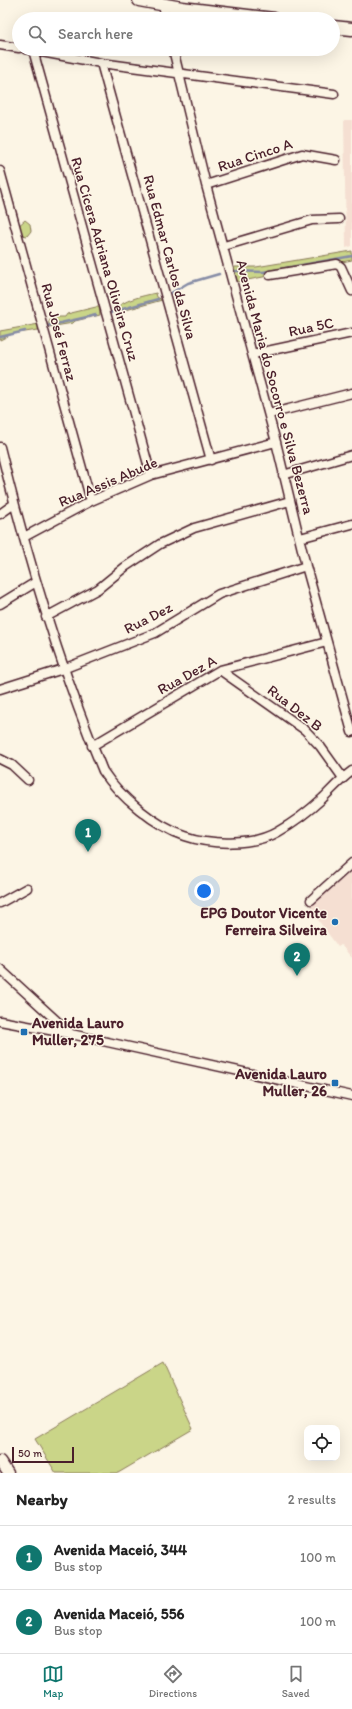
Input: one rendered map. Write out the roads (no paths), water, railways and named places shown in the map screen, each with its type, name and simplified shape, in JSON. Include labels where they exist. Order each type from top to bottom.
[{"type":"main road","points":[[139,0],[222,12]]},
{"type":"main road","points":[[340,28],[352,29]]},
{"type":"street","points":[[163,4],[165,12]]},
{"type":"street","points":[[0,45],[12,47]]},
{"type":"street","name":"Rua Cícera Adriana Oliveira Cruz","points":[[31,56],[151,475]]},
{"type":"street","points":[[65,56],[334,94]]},
{"type":"street","name":"Avenida Maria do Socorro e Silva Bezerra","points":[[174,56],[206,185],[269,414],[306,566],[352,732]]},
{"type":"street","name":"Rua Edmar Carlos da Silva","points":[[101,62],[211,460]]},
{"type":"street","name":"Rua Cinco A","points":[[206,185],[302,154],[336,160]]},
{"type":"street","name":"Rua José Ferraz","points":[[0,171],[91,501]]},
{"type":"street","points":[[224,246],[312,220],[339,219]]},
{"type":"street","points":[[270,275],[337,264],[341,267],[352,292]]},
{"type":"street","name":"Rua 5C","points":[[253,354],[352,333]]},
{"type":"street","points":[[269,414],[352,393]]},
{"type":"street","name":"Rua Assis Abude","points":[[24,537],[91,501],[151,475],[276,442]]},
{"type":"street","points":[[0,446],[14,504],[36,582],[63,669],[102,771],[111,784],[141,810],[167,827],[185,836],[204,840],[243,842],[260,839],[276,832],[322,799],[342,778],[352,771]]},
{"type":"street","points":[[283,475],[352,455]]},
{"type":"street","points":[[46,617],[98,589],[125,567],[160,544],[194,528],[290,501]]},
{"type":"street","points":[[0,514],[14,504]]},
{"type":"street","points":[[300,538],[352,524]]},
{"type":"street","name":"Rua Dez","points":[[0,689],[63,669],[155,633],[219,594],[306,566]]},
{"type":"street","points":[[0,604],[36,582]]},
{"type":"street","name":"Rua Dez A","points":[[92,746],[220,670],[327,642]]},
{"type":"street","name":"Rua Dez B","points":[[220,670],[305,730],[320,746],[342,778]]},
{"type":"street","points":[[0,759],[12,765],[28,780]]},
{"type":"street","points":[[311,900],[352,863]]},
{"type":"street","points":[[0,903],[27,888]]},
{"type":"street","points":[[0,969],[71,1034]]},
{"type":"street","points":[[0,1021],[71,1034],[352,1096]]},
{"type":"street","points":[[0,1461],[8,1473]]},
{"type":"waterway","points":[[236,271],[263,272],[352,256]]},
{"type":"waterway","points":[[171,293],[188,283],[219,274]]},
{"type":"waterway","points":[[112,312],[158,299]]},
{"type":"waterway","points":[[47,326],[96,315]]},
{"type":"waterway","points":[[0,337],[25,331]]},
{"type":"place","name":"Avenida Maceió, 344","points":[[88,852]]},
{"type":"place","name":"EPG Doutor Vicente Ferreira Silveira","points":[[335,922]]},
{"type":"place","name":"Avenida Maceió, 556","points":[[297,976]]},
{"type":"place","name":"Avenida Lauro Muller, 275","points":[[24,1032]]},
{"type":"place","name":"Avenida Lauro Muller, 26","points":[[335,1083]]}]
